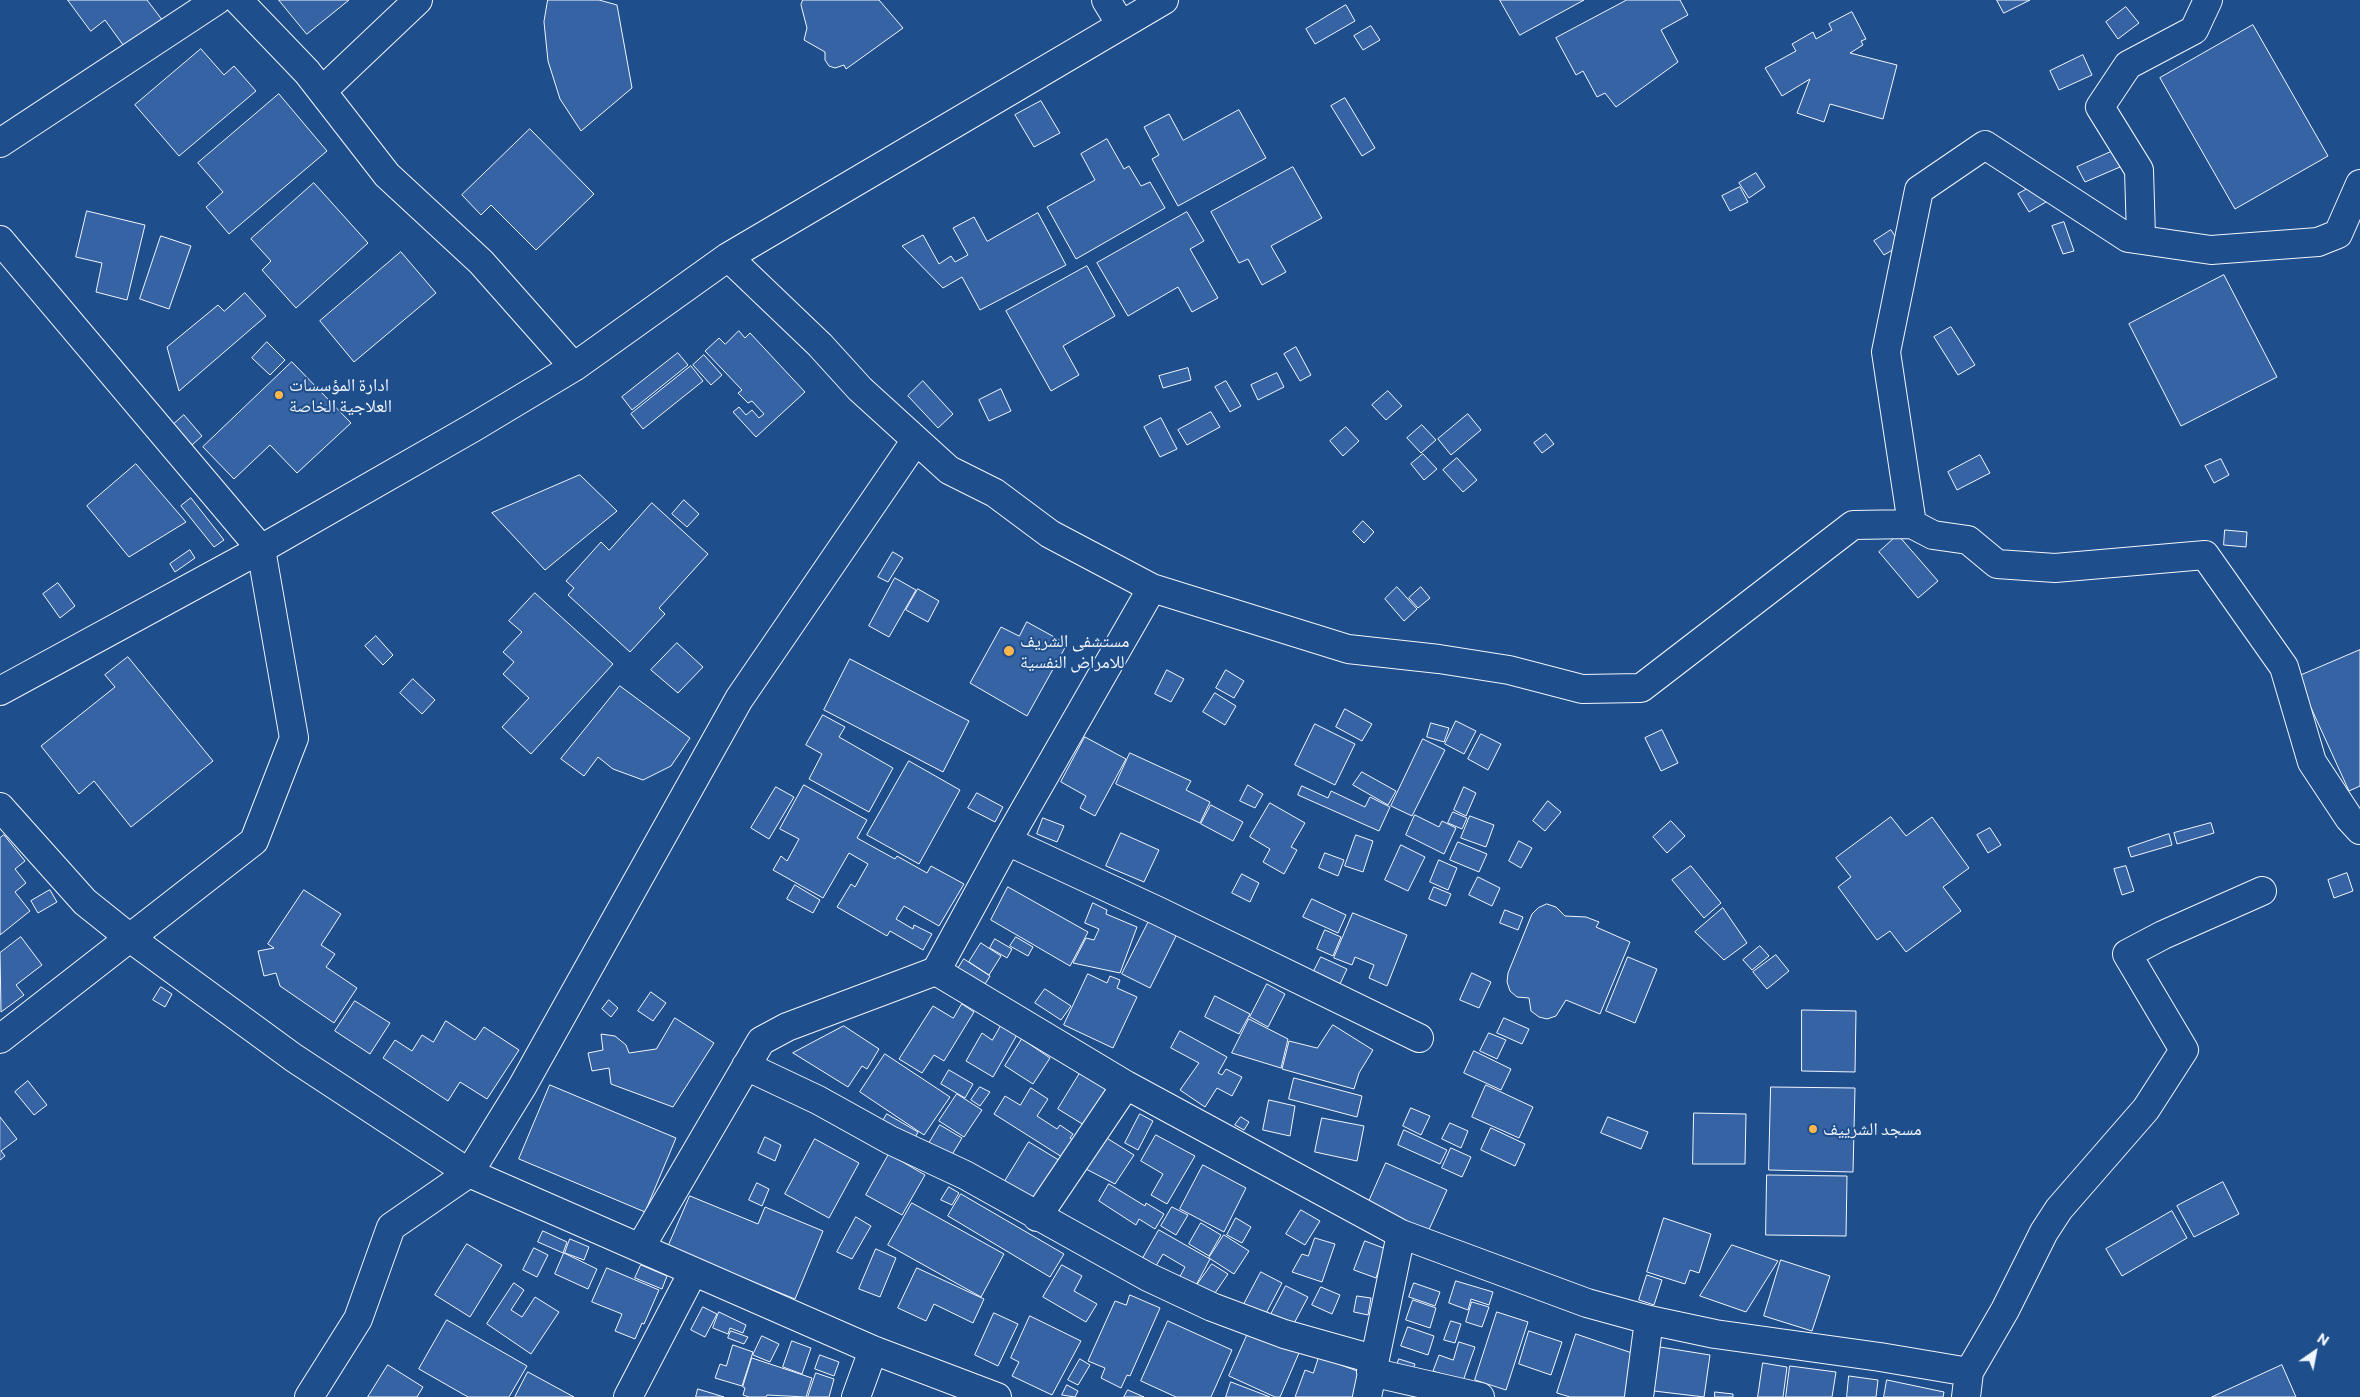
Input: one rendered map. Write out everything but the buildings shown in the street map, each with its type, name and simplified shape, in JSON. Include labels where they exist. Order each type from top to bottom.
[{"type":"street","points":[[0,143],[217,0]]},
{"type":"street","points":[[238,0],[307,72],[387,175],[481,262],[574,367]]},
{"type":"street","points":[[322,90],[418,0]]},
{"type":"street","points":[[1106,0],[1121,25]]},
{"type":"street","points":[[0,691],[261,549],[474,427],[574,367],[728,257],[1164,0]]},
{"type":"street","points":[[2128,238],[2141,236],[2139,170],[2100,107],[2128,65],[2194,30],[2208,0]]},
{"type":"street","points":[[1912,524],[1886,352],[1919,190],[1985,145],[2128,238],[2211,250],[2318,242],[2338,234],[2360,184]]},
{"type":"street","points":[[0,240],[261,549],[294,738],[254,841],[0,1039]]},
{"type":"street","points":[[728,257],[820,345],[860,389],[949,470],[996,493],[1050,534],[1152,588],[1348,649],[1439,659],[1509,670],[1582,689],[1640,688],[1853,525],[1912,524],[1933,535],[1968,540],[1997,564],[2055,568],[2205,555],[2284,667],[2312,762],[2349,818],[2360,830]]},
{"type":"street","points":[[308,1397],[358,1319],[391,1227],[469,1173],[522,1087],[739,699],[916,440]]},
{"type":"street","points":[[640,1248],[761,1041],[787,1027],[936,971],[1007,841],[1152,588]]},
{"type":"street","points":[[0,807],[85,902],[130,938],[294,1058],[469,1173],[873,1350],[997,1397]]},
{"type":"street","points":[[1007,841],[1158,911],[1419,1038]]},
{"type":"street","points":[[936,971],[1126,1085],[1401,1234],[1578,1300],[1649,1320],[1715,1334],[1880,1357],[1968,1385],[2044,1232],[2059,1209],[2146,1109],[2184,1050],[2127,954],[2163,935],[2262,891]]},
{"type":"street","points":[[746,1066],[818,1100],[890,1140],[965,1175],[1148,1277],[1212,1307],[1284,1334],[1370,1376],[1480,1397]]},
{"type":"street","points":[[1037,1216],[1126,1085]]},
{"type":"street","points":[[1370,1376],[1401,1234]]},
{"type":"street","points":[[628,1397],[692,1272]]},
{"type":"street","points":[[1639,1397],[1649,1320]]},
{"type":"street","points":[[856,1397],[873,1350]]},
{"type":"place","name":"ادارة المؤسسات العلاجية الخاصة","points":[[279,395]]},
{"type":"place","name":"مستشفى الشريف للامراض النفسية","points":[[1009,651]]},
{"type":"place","name":"مسجد الشرييف","points":[[1813,1129]]}]
